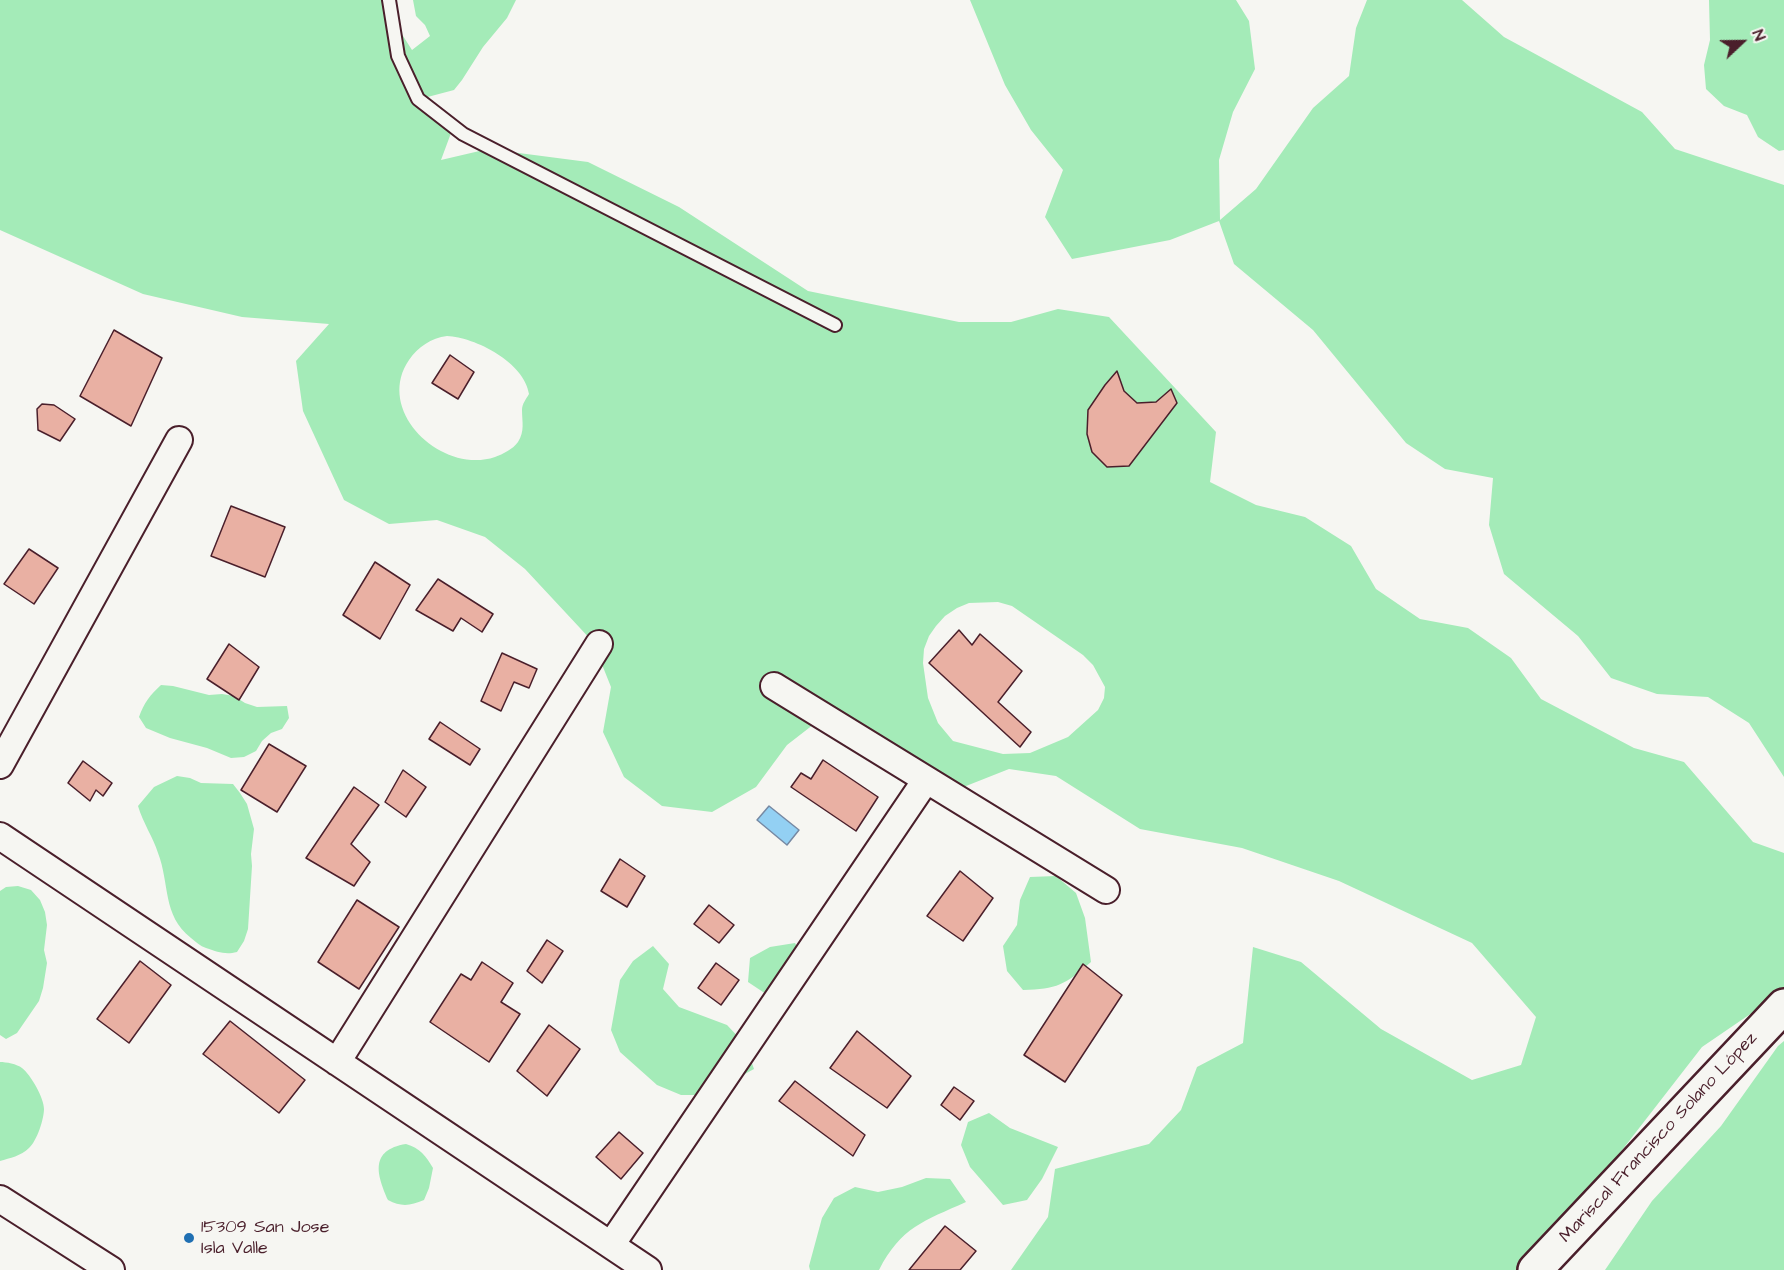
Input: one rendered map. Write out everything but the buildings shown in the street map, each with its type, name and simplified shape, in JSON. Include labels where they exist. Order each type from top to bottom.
[{"type":"street","points":[[0,765],[179,440]]},
{"type":"street","points":[[337,1062],[599,644]]},
{"type":"street","points":[[774,686],[1106,890]]},
{"type":"street","points":[[611,1245],[926,780]]},
{"type":"street","points":[[0,836],[648,1270]]},
{"type":"street","name":"Mariscal Francisco Solano López","points":[[1535,1270],[1784,1006]]},
{"type":"street","points":[[0,1199],[111,1270]]},
{"type":"lane","points":[[389,0],[398,56],[418,99],[463,134],[835,325]]},
{"type":"green space","points":[[0,0],[387,0],[389,14],[412,50],[430,36],[425,25],[416,16],[413,0],[516,0],[507,18],[483,47],[454,90],[420,99],[454,125],[441,160],[488,149],[588,162],[679,207],[808,291],[959,322],[1011,322],[1058,309],[1109,317],[1216,432],[1210,482],[1256,505],[1305,517],[1351,546],[1376,589],[1420,619],[1468,628],[1511,658],[1541,699],[1634,748],[1684,762],[1753,842],[1784,853],[1784,991],[1702,1047],[1529,1270],[1011,1270],[1048,1217],[1055,1169],[1149,1144],[1181,1110],[1197,1067],[1243,1043],[1253,947],[1301,962],[1381,1029],[1472,1080],[1521,1065],[1536,1017],[1472,943],[1339,881],[1242,848],[1140,829],[1056,776],[1009,769],[961,788],[875,731],[827,714],[787,745],[756,787],[712,812],[662,806],[624,777],[603,732],[611,687],[593,642],[525,569],[485,537],[437,520],[389,524],[344,500],[303,411],[296,361],[329,324],[242,317],[143,294],[0,230]],"holes":[[[447,336],[471,341],[497,354],[509,362],[525,383],[529,394],[522,408],[522,434],[516,445],[495,457],[475,460],[454,457],[435,448],[419,434],[407,418],[400,399],[400,380],[409,360],[425,344]],[[998,602],[1012,606],[1083,655],[1093,665],[1105,687],[1104,698],[1098,710],[1068,737],[1030,753],[1003,754],[953,741],[938,723],[928,698],[923,663],[924,649],[936,626],[945,616],[969,603]]]},
{"type":"green space","points":[[970,0],[1236,0],[1249,21],[1255,69],[1233,112],[1219,160],[1220,220],[1256,189],[1313,108],[1349,76],[1356,28],[1367,0],[1462,0],[1504,37],[1642,112],[1675,149],[1784,185],[1784,777],[1749,723],[1708,697],[1657,694],[1611,678],[1578,636],[1504,574],[1489,525],[1493,478],[1445,469],[1406,443],[1313,330],[1234,264],[1219,221],[1170,240],[1072,259],[1045,217],[1063,170],[1031,130],[1005,85]]},
{"type":"green space","points":[[1709,0],[1784,0],[1784,150],[1779,151],[1758,137],[1747,115],[1724,106],[1706,89],[1704,65],[1710,40]]},
{"type":"green space","points":[[161,685],[209,695],[234,696],[257,707],[287,706],[289,718],[282,729],[271,733],[262,741],[256,751],[244,757],[231,758],[146,728],[139,717],[148,700]]},
{"type":"green space","points":[[177,776],[201,783],[233,784],[247,804],[254,829],[248,929],[237,952],[222,953],[200,945],[182,929],[171,909],[162,865],[138,806],[154,787]]},
{"type":"green space","points":[[1056,876],[1076,893],[1085,918],[1091,962],[1067,981],[1053,987],[1023,990],[1007,971],[1003,946],[1017,925],[1020,900],[1030,877]]},
{"type":"green space","points":[[18,886],[31,890],[40,900],[45,912],[47,925],[44,950],[47,963],[39,1001],[17,1033],[6,1039],[0,1035],[0,891],[6,887]]},
{"type":"green space","points":[[795,943],[807,965],[769,996],[748,982],[750,958],[770,947]]},
{"type":"green space","points":[[653,946],[669,964],[663,989],[679,1007],[727,1025],[745,1044],[754,1069],[706,1095],[681,1095],[657,1085],[620,1052],[611,1030],[620,980],[633,961]]},
{"type":"green space","points":[[1784,1041],[1784,1270],[1605,1270],[1652,1201],[1721,1126],[1778,1046]]},
{"type":"green space","points":[[0,1062],[17,1065],[26,1071],[39,1093],[44,1109],[40,1130],[32,1145],[19,1155],[0,1161]]},
{"type":"green space","points":[[989,1113],[1010,1128],[1058,1147],[1042,1179],[1027,1200],[1003,1205],[970,1167],[961,1145],[968,1122]]},
{"type":"green space","points":[[406,1144],[422,1153],[433,1168],[424,1200],[406,1205],[388,1200],[381,1182],[379,1165],[386,1152]]},
{"type":"green space","points":[[926,1178],[950,1179],[966,1202],[915,1227],[896,1244],[879,1270],[810,1270],[809,1266],[822,1218],[834,1198],[855,1187],[878,1192],[902,1187]]},
{"type":"water","points":[[769,806],[799,830],[787,845],[757,820]]},
{"type":"place","name":"15309 San Jose Isla Valle","points":[[189,1238]]}]
